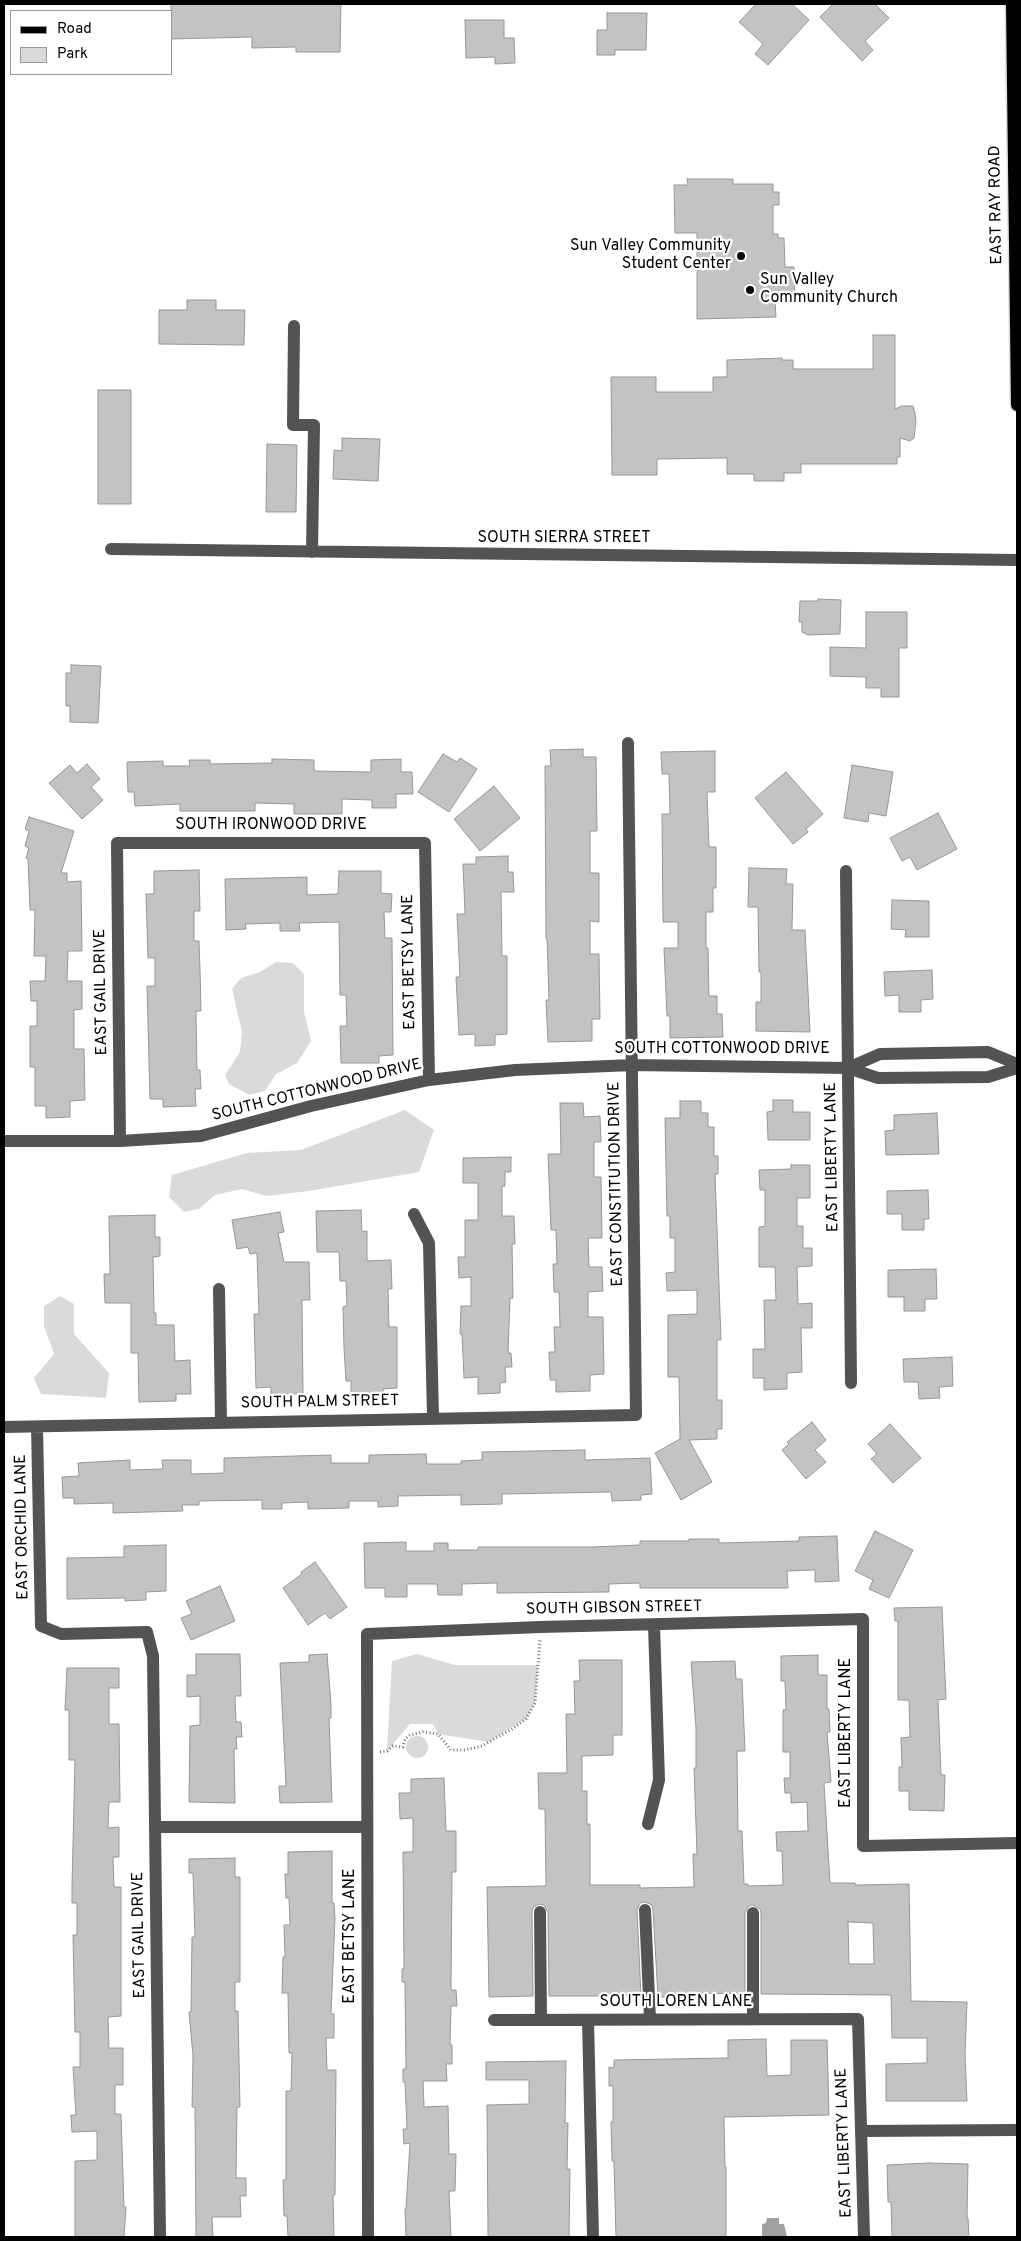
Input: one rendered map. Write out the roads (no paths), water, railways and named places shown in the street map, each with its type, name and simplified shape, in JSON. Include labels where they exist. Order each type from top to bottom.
[{"type":"main road","name":"EAST RAY ROAD","points":[[1012,4],[1017,405]]},
{"type":"street","points":[[294,326],[293,425],[314,425],[312,552]]},
{"type":"street","name":"SOUTH SIERRA STREET","points":[[111,549],[1017,560]]},
{"type":"street","name":"EAST CONSTITUTION DRIVE","points":[[628,743],[636,1415]]},
{"type":"street","name":"SOUTH IRONWOOD DRIVE","points":[[117,843],[425,843]]},
{"type":"street","name":"EAST GAIL DRIVE","points":[[117,843],[120,1141]]},
{"type":"street","name":"EAST BETSY LANE","points":[[425,843],[429,1080]]},
{"type":"street","name":"EAST LIBERTY LANE","points":[[846,871],[851,1383]]},
{"type":"street","name":"SOUTH COTTONWOOD DRIVE","points":[[848,1068],[880,1054],[910,1053],[988,1052],[1017,1064]]},
{"type":"street","name":"SOUTH COTTONWOOD DRIVE","points":[[4,1141],[120,1141],[201,1136],[311,1106],[429,1080],[515,1070],[632,1065],[848,1068],[878,1078],[988,1077],[1017,1068]]},
{"type":"street","points":[[414,1214],[429,1243],[433,1418]]},
{"type":"street","points":[[219,1289],[222,1422]]},
{"type":"street","name":"SOUTH PALM STREET","points":[[4,1427],[636,1415]]},
{"type":"street","name":"EAST ORCHID LANE","points":[[37,1427],[41,1626],[61,1634],[147,1632]]},
{"type":"street","name":"EAST LIBERTY LANE","points":[[862,1619],[863,1846],[1017,1843]]},
{"type":"street","name":"SOUTH GIBSON STREET","points":[[367,1634],[540,1627],[862,1619]]},
{"type":"street","points":[[648,1824],[659,1780],[654,1625]]},
{"type":"street","name":"EAST GAIL DRIVE","points":[[147,1632],[153,1656],[160,2237]]},
{"type":"street","name":"EAST BETSY LANE","points":[[367,1634],[368,2237]]},
{"type":"street","points":[[155,1827],[367,1827]]},
{"type":"street","points":[[645,1910],[650,2020]]},
{"type":"street","points":[[540,1912],[542,2020]]},
{"type":"street","points":[[753,1913],[753,2019]]},
{"type":"street","name":"EAST LIBERTY LANE","points":[[858,2018],[864,2237]]},
{"type":"street","name":"SOUTH LOREN LANE","points":[[494,2020],[858,2018]]},
{"type":"street","points":[[588,2020],[593,2237]]},
{"type":"street","points":[[861,2131],[1017,2130]]},
{"type":"place","name":"Sun Valley Community Student Center","points":[[741,256]]},
{"type":"place","name":"Sun Valley Community Church","points":[[750,290]]}]
